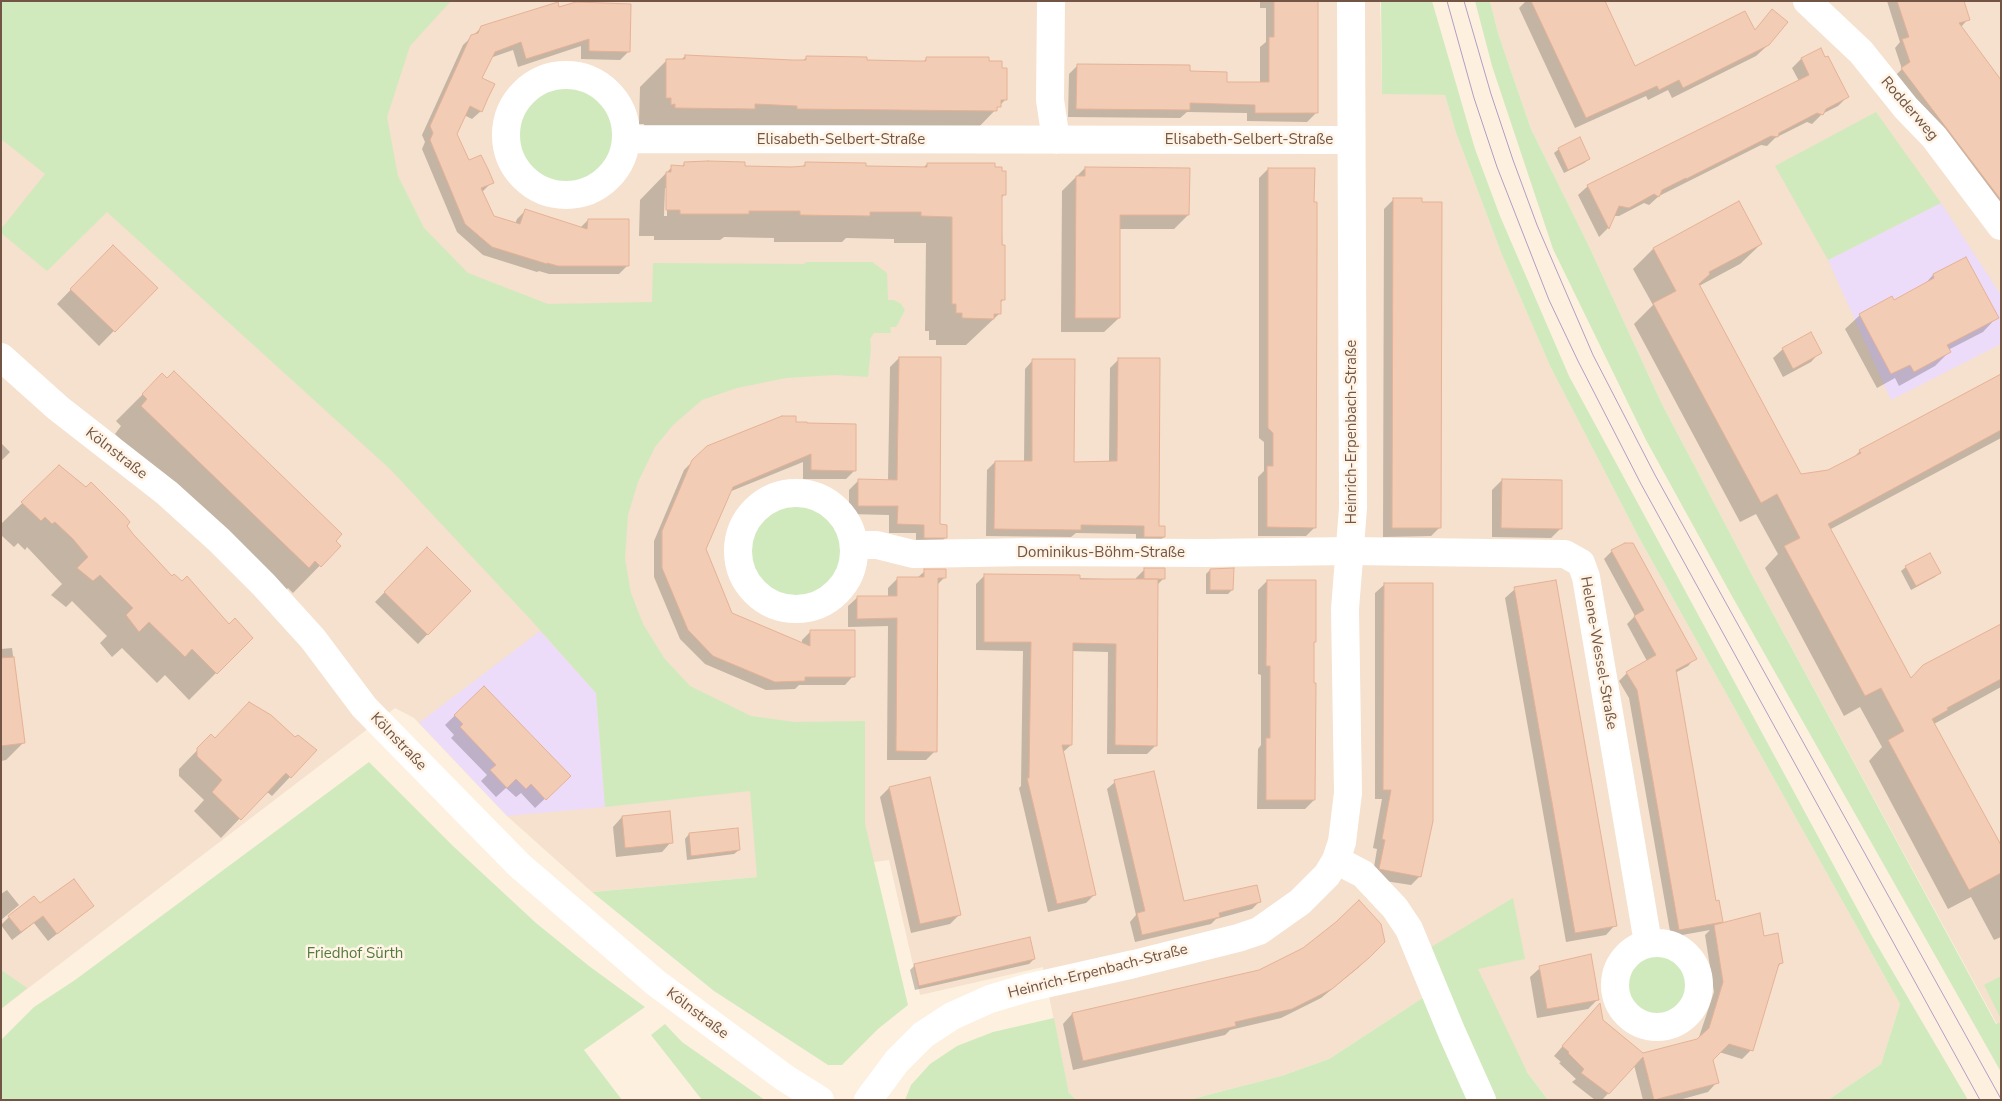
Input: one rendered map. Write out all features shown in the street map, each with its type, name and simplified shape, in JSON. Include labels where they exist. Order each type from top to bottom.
[{"type":"street","points":[[1052,1],[1050,100],[1056,140]]},
{"type":"street","name":"Heinrich-Erpenbach-Straße","points":[[868,1100],[897,1060],[923,1035],[952,1016],[990,1000],[1027,988],[1134,964],[1259,931],[1300,902],[1327,875],[1336,860],[1342,842],[1348,794],[1345,609],[1353,508],[1351,1]]},
{"type":"street","name":"Rodderweg","points":[[1807,1],[1861,52],[1906,108],[1934,137],[2001,226]]},
{"type":"street","points":[[577,76],[599,86],[616,103],[623,118],[626,139],[618,165],[608,178],[594,188],[579,194],[562,196],[546,192],[531,184],[519,174],[506,144],[506,127],[511,112],[519,98],[530,87],[545,79],[577,76]]},
{"type":"street","name":"Elisabeth-Selbert-Straße","points":[[626,139],[1351,140]]},
{"type":"street","name":"Kölnstraße","points":[[1,357],[75,422],[167,494],[225,546],[314,639],[364,707],[518,865],[656,983],[785,1078],[820,1100]]},
{"type":"street","points":[[792,493],[807,494],[821,498],[834,506],[844,517],[851,530],[854,545],[854,560],[849,575],[841,588],[829,599],[815,606],[800,610],[784,608],[770,603],[757,594],[747,582],[740,568],[737,553],[739,538],[744,524],[752,512],[764,502],[777,496],[792,493]]},
{"type":"street","name":"Dominikus-Böhm-Straße","points":[[854,545],[877,545],[913,554],[1350,551]]},
{"type":"street","name":"Helene-Wessel-Straße","points":[[1350,551],[1565,554],[1581,563],[1586,577],[1648,944]]},
{"type":"street","points":[[1336,860],[1363,874],[1395,908],[1409,929],[1482,1100]]},
{"type":"shaded area","points":[[1,1],[1380,1],[1382,93],[1445,95],[1456,133],[1502,255],[1550,366],[1638,536],[1900,1004],[1881,1064],[1828,1100],[1548,1100],[1527,1072],[1427,995],[1329,1059],[1281,1076],[1188,1100],[1077,1100],[1069,1093],[1043,967],[920,995],[889,860],[757,877],[592,892],[507,816],[414,718],[395,708],[1,1009]]},
{"type":"shaded area","points":[[1490,1],[2001,1],[2001,1022],[1997,1024],[1751,573],[1662,404],[1588,244],[1531,129],[1498,33]]},
{"type":"shaded area","points":[[1941,203],[2001,295],[2001,344],[1891,400],[1828,260]]},
{"type":"shaded area","points":[[540,631],[596,693],[605,807],[507,816],[419,723]]},
{"type":"green space","points":[[1,1],[451,1],[410,46],[387,117],[398,176],[424,228],[468,273],[548,304],[652,302],[653,263],[804,264],[806,262],[872,262],[887,273],[888,300],[894,300],[901,304],[905,310],[896,327],[890,327],[891,333],[874,333],[870,339],[868,377],[835,375],[786,378],[737,388],[702,400],[673,425],[655,447],[638,482],[628,515],[625,559],[631,593],[643,624],[664,658],[690,686],[751,716],[795,722],[865,721],[865,824],[908,1005],[878,1029],[842,1065],[828,1065],[714,991],[592,892],[757,877],[750,791],[605,807],[596,693],[532,621],[390,469],[107,212],[47,271],[1,233],[1,229],[45,174],[1,139]]},
{"type":"green space","points":[[1381,1],[1432,1],[1475,149],[1500,216],[1569,376],[1873,938],[1968,1100],[1828,1100],[1881,1064],[1900,1004],[1638,536],[1550,366],[1502,255],[1456,133],[1445,95],[1382,94]]},
{"type":"green space","points":[[1475,1],[1490,1],[1498,33],[1531,129],[1588,244],[1662,404],[1751,573],[1996,1024],[2001,1022],[2001,1072],[1733,598],[1646,440],[1553,249],[1492,66]]},
{"type":"green space","points":[[567,84],[586,87],[603,98],[614,115],[617,134],[614,153],[603,170],[586,181],[567,184],[548,181],[531,170],[520,153],[517,134],[520,115],[531,98],[548,87]]},
{"type":"green space","points":[[1876,112],[1941,203],[1828,260],[1775,166]]},
{"type":"green space","points":[[795,504],[813,508],[829,518],[839,534],[843,552],[839,570],[829,586],[813,596],[795,600],[777,596],[761,586],[751,570],[747,552],[751,534],[761,518],[777,508]]},
{"type":"green space","name":"Friedhof Sürth","points":[[369,762],[453,846],[536,923],[589,966],[645,1007],[584,1050],[622,1100],[1,1100],[1,1040],[34,1007],[75,980]]},
{"type":"green space","points":[[1513,898],[1525,959],[1478,969],[1527,1072],[1548,1100],[1188,1100],[1281,1076],[1329,1059],[1427,995],[1423,952]]},
{"type":"green space","points":[[1652,955],[1664,955],[1681,964],[1688,975],[1690,987],[1688,999],[1681,1010],[1664,1019],[1652,1019],[1640,1014],[1631,1005],[1626,993],[1626,981],[1631,969],[1640,960]]},
{"type":"green space","points":[[1,970],[27,988],[1,1009]]},
{"type":"green space","points":[[2001,976],[2001,1019],[1984,985]]},
{"type":"green space","points":[[1054,1018],[1069,1093],[1077,1100],[905,1100],[911,1085],[930,1064],[957,1046],[993,1032]]},
{"type":"green space","points":[[665,1024],[682,1042],[765,1100],[702,1100],[651,1035]]},
{"type":"building","points":[[1274,1],[1318,1],[1318,113],[1255,113],[1255,105],[1190,103],[1190,110],[1076,109],[1077,64],[1190,65],[1190,71],[1227,72],[1227,82],[1269,82],[1269,37],[1274,37]]},
{"type":"building","points":[[1531,1],[1605,1],[1635,66],[1745,11],[1755,30],[1772,9],[1788,22],[1769,45],[1683,88],[1679,80],[1659,90],[1657,86],[1586,118]]},
{"type":"building","points":[[1897,1],[1964,1],[1970,20],[1959,23],[2001,80],[2001,200],[1901,68],[1910,62],[1902,39],[1909,37]]},
{"type":"building","points":[[558,2],[559,7],[576,2],[631,4],[630,52],[589,51],[589,39],[526,59],[521,42],[495,52],[482,78],[495,84],[482,112],[470,106],[457,134],[469,160],[481,155],[488,169],[494,183],[481,188],[494,216],[520,224],[525,209],[587,229],[588,219],[629,219],[629,266],[558,266],[492,247],[465,224],[430,140],[433,133],[430,126],[471,35],[478,33],[481,26]]},
{"type":"building","points":[[1821,48],[1825,57],[1828,56],[1849,97],[1826,109],[1823,115],[1817,113],[1779,133],[1778,137],[1771,136],[1662,190],[1659,197],[1654,194],[1629,208],[1619,206],[1609,229],[1587,185],[1809,75],[1801,58]]},
{"type":"building","points":[[685,55],[792,60],[806,60],[806,56],[867,57],[867,60],[914,61],[926,61],[926,57],[989,57],[989,61],[1002,61],[1002,68],[1007,68],[1007,100],[1001,100],[1001,107],[997,107],[997,111],[797,109],[797,106],[755,104],[755,109],[675,108],[675,104],[671,105],[671,98],[666,98],[666,59],[685,59]]},
{"type":"building","points":[[1580,137],[1590,159],[1568,170],[1558,148]]},
{"type":"building","points":[[684,162],[745,162],[745,166],[792,167],[805,166],[805,162],[927,167],[927,163],[995,163],[995,167],[1002,167],[1002,171],[1006,171],[1006,195],[1002,195],[1002,245],[1005,245],[1005,300],[1001,300],[1001,314],[994,314],[994,319],[962,318],[962,313],[956,313],[956,304],[952,304],[952,217],[921,216],[921,212],[870,212],[870,216],[800,215],[800,211],[749,211],[749,214],[680,214],[680,210],[666,210],[666,172],[671,172],[671,165],[684,166]]},
{"type":"building","points":[[1085,167],[1190,168],[1189,215],[1120,215],[1120,318],[1075,318],[1076,176],[1085,176]]},
{"type":"building","points":[[1268,168],[1315,168],[1314,202],[1317,202],[1316,528],[1267,527],[1267,466],[1273,466],[1273,433],[1268,428]]},
{"type":"building","points":[[1393,198],[1422,198],[1422,202],[1442,202],[1441,528],[1392,528]]},
{"type":"building","points":[[1739,201],[1762,244],[1709,272],[1710,274],[1699,284],[1801,474],[1828,470],[1861,453],[1859,450],[2001,374],[2001,430],[1828,524],[1911,678],[1923,665],[2001,624],[2001,679],[1947,708],[1948,710],[1932,719],[2001,845],[2001,873],[1969,890],[1888,740],[1904,731],[1881,688],[1865,696],[1784,546],[1800,538],[1777,494],[1761,503],[1653,303],[1676,291],[1653,248]]},
{"type":"building","points":[[113,245],[158,288],[115,332],[70,289]]},
{"type":"building","points":[[1966,257],[1999,318],[1947,345],[1951,352],[1914,372],[1910,365],[1891,374],[1859,314],[1892,296],[1894,300],[1934,278],[1933,274]]},
{"type":"building","points":[[1811,332],[1822,353],[1793,369],[1782,348]]},
{"type":"building","points":[[899,357],[941,357],[940,524],[947,525],[947,538],[924,538],[924,525],[897,524],[898,506],[858,506],[858,479],[897,480]]},
{"type":"building","points":[[1118,358],[1160,358],[1159,526],[1165,526],[1165,537],[1144,537],[1144,526],[1081,525],[1081,530],[994,529],[995,461],[1032,461],[1032,359],[1075,359],[1074,462],[1117,461]]},
{"type":"building","points":[[174,371],[342,534],[336,541],[341,546],[321,567],[315,561],[309,568],[141,406],[147,399],[142,394],[162,373],[167,378]]},
{"type":"building","points":[[782,416],[796,416],[796,422],[856,424],[856,471],[811,470],[811,454],[733,487],[706,549],[732,613],[810,646],[810,630],[855,630],[855,677],[805,677],[805,681],[775,682],[713,656],[688,630],[662,568],[662,531],[692,460],[707,446]]},
{"type":"building","points":[[59,465],[86,487],[91,482],[130,522],[127,526],[133,534],[172,576],[174,574],[182,581],[187,576],[229,624],[235,618],[253,638],[217,674],[192,649],[185,657],[149,622],[139,632],[126,615],[133,608],[100,575],[93,581],[77,568],[88,557],[73,539],[55,522],[52,524],[45,517],[41,521],[21,502]]},
{"type":"building","points":[[1502,479],[1562,480],[1562,529],[1501,528]]},
{"type":"building","points":[[1625,543],[1633,543],[1697,659],[1676,670],[1716,901],[1719,900],[1723,922],[1679,930],[1637,690],[1626,672],[1656,655],[1634,616],[1644,610],[1611,550]]},
{"type":"building","points":[[427,547],[471,591],[428,635],[384,592]]},
{"type":"building","points":[[1930,553],[1941,573],[1916,586],[1905,566]]},
{"type":"building","points":[[1144,568],[1165,568],[1165,579],[1144,579]]},
{"type":"building","points":[[1234,568],[1233,590],[1210,590],[1210,569]]},
{"type":"building","points":[[924,569],[946,569],[946,578],[938,578],[937,752],[896,751],[897,618],[857,619],[857,596],[897,596],[897,577],[924,577]]},
{"type":"building","points":[[984,574],[1080,575],[1080,579],[1158,579],[1157,746],[1115,745],[1116,644],[1073,643],[1072,745],[1062,745],[1096,895],[1057,904],[1027,778],[1029,778],[1031,642],[984,642]]},
{"type":"building","points":[[1267,580],[1316,580],[1316,642],[1314,642],[1314,683],[1316,683],[1315,800],[1266,800],[1266,738],[1270,738],[1270,666],[1266,666]]},
{"type":"building","points":[[1556,580],[1617,926],[1575,933],[1514,587]]},
{"type":"building","points":[[1384,583],[1433,583],[1433,821],[1421,877],[1379,869],[1385,840],[1382,839],[1391,790],[1383,790]]},
{"type":"building","points":[[14,657],[25,743],[1,746],[1,658]]},
{"type":"building","points":[[484,686],[571,776],[546,800],[531,784],[526,789],[516,779],[507,788],[490,770],[496,765],[460,727],[463,724],[454,715]]},
{"type":"building","points":[[249,702],[271,715],[295,737],[298,735],[317,750],[291,778],[286,773],[241,820],[212,792],[222,780],[197,756],[197,748],[211,734],[215,738]]},
{"type":"building","points":[[1154,771],[1184,901],[1257,885],[1261,902],[1219,913],[1220,917],[1142,935],[1137,913],[1145,911],[1114,780]]},
{"type":"building","points":[[930,777],[961,915],[920,924],[889,787]]},
{"type":"building","points":[[670,811],[673,843],[625,848],[622,816]]},
{"type":"building","points":[[738,828],[740,850],[691,856],[689,833]]},
{"type":"building","points":[[74,879],[94,906],[57,934],[43,916],[21,932],[8,916],[34,896],[40,903]]},
{"type":"building","points":[[1359,900],[1381,924],[1385,942],[1332,989],[1292,1009],[1235,1022],[1236,1026],[1083,1061],[1072,1013],[1259,970],[1303,948],[1336,922]]},
{"type":"building","points":[[1760,913],[1764,936],[1778,933],[1783,963],[1779,964],[1753,1051],[1729,1044],[1713,1060],[1719,1083],[1654,1100],[1643,1057],[1609,1094],[1581,1073],[1584,1069],[1562,1046],[1600,1003],[1603,1020],[1643,1053],[1697,1039],[1709,1028],[1723,982],[1714,925]]},
{"type":"building","points":[[1030,937],[1035,959],[919,986],[914,964]]},
{"type":"building","points":[[1591,954],[1599,1000],[1547,1009],[1539,966]]},
{"type":"tram line","points":[[1447,1],[1474,98],[1497,167],[1549,300],[1578,361],[1641,484],[1980,1100]]},
{"type":"tram line","points":[[1464,1],[1491,94],[1513,160],[1537,225],[1593,355],[1655,475],[2001,1099]]}]
